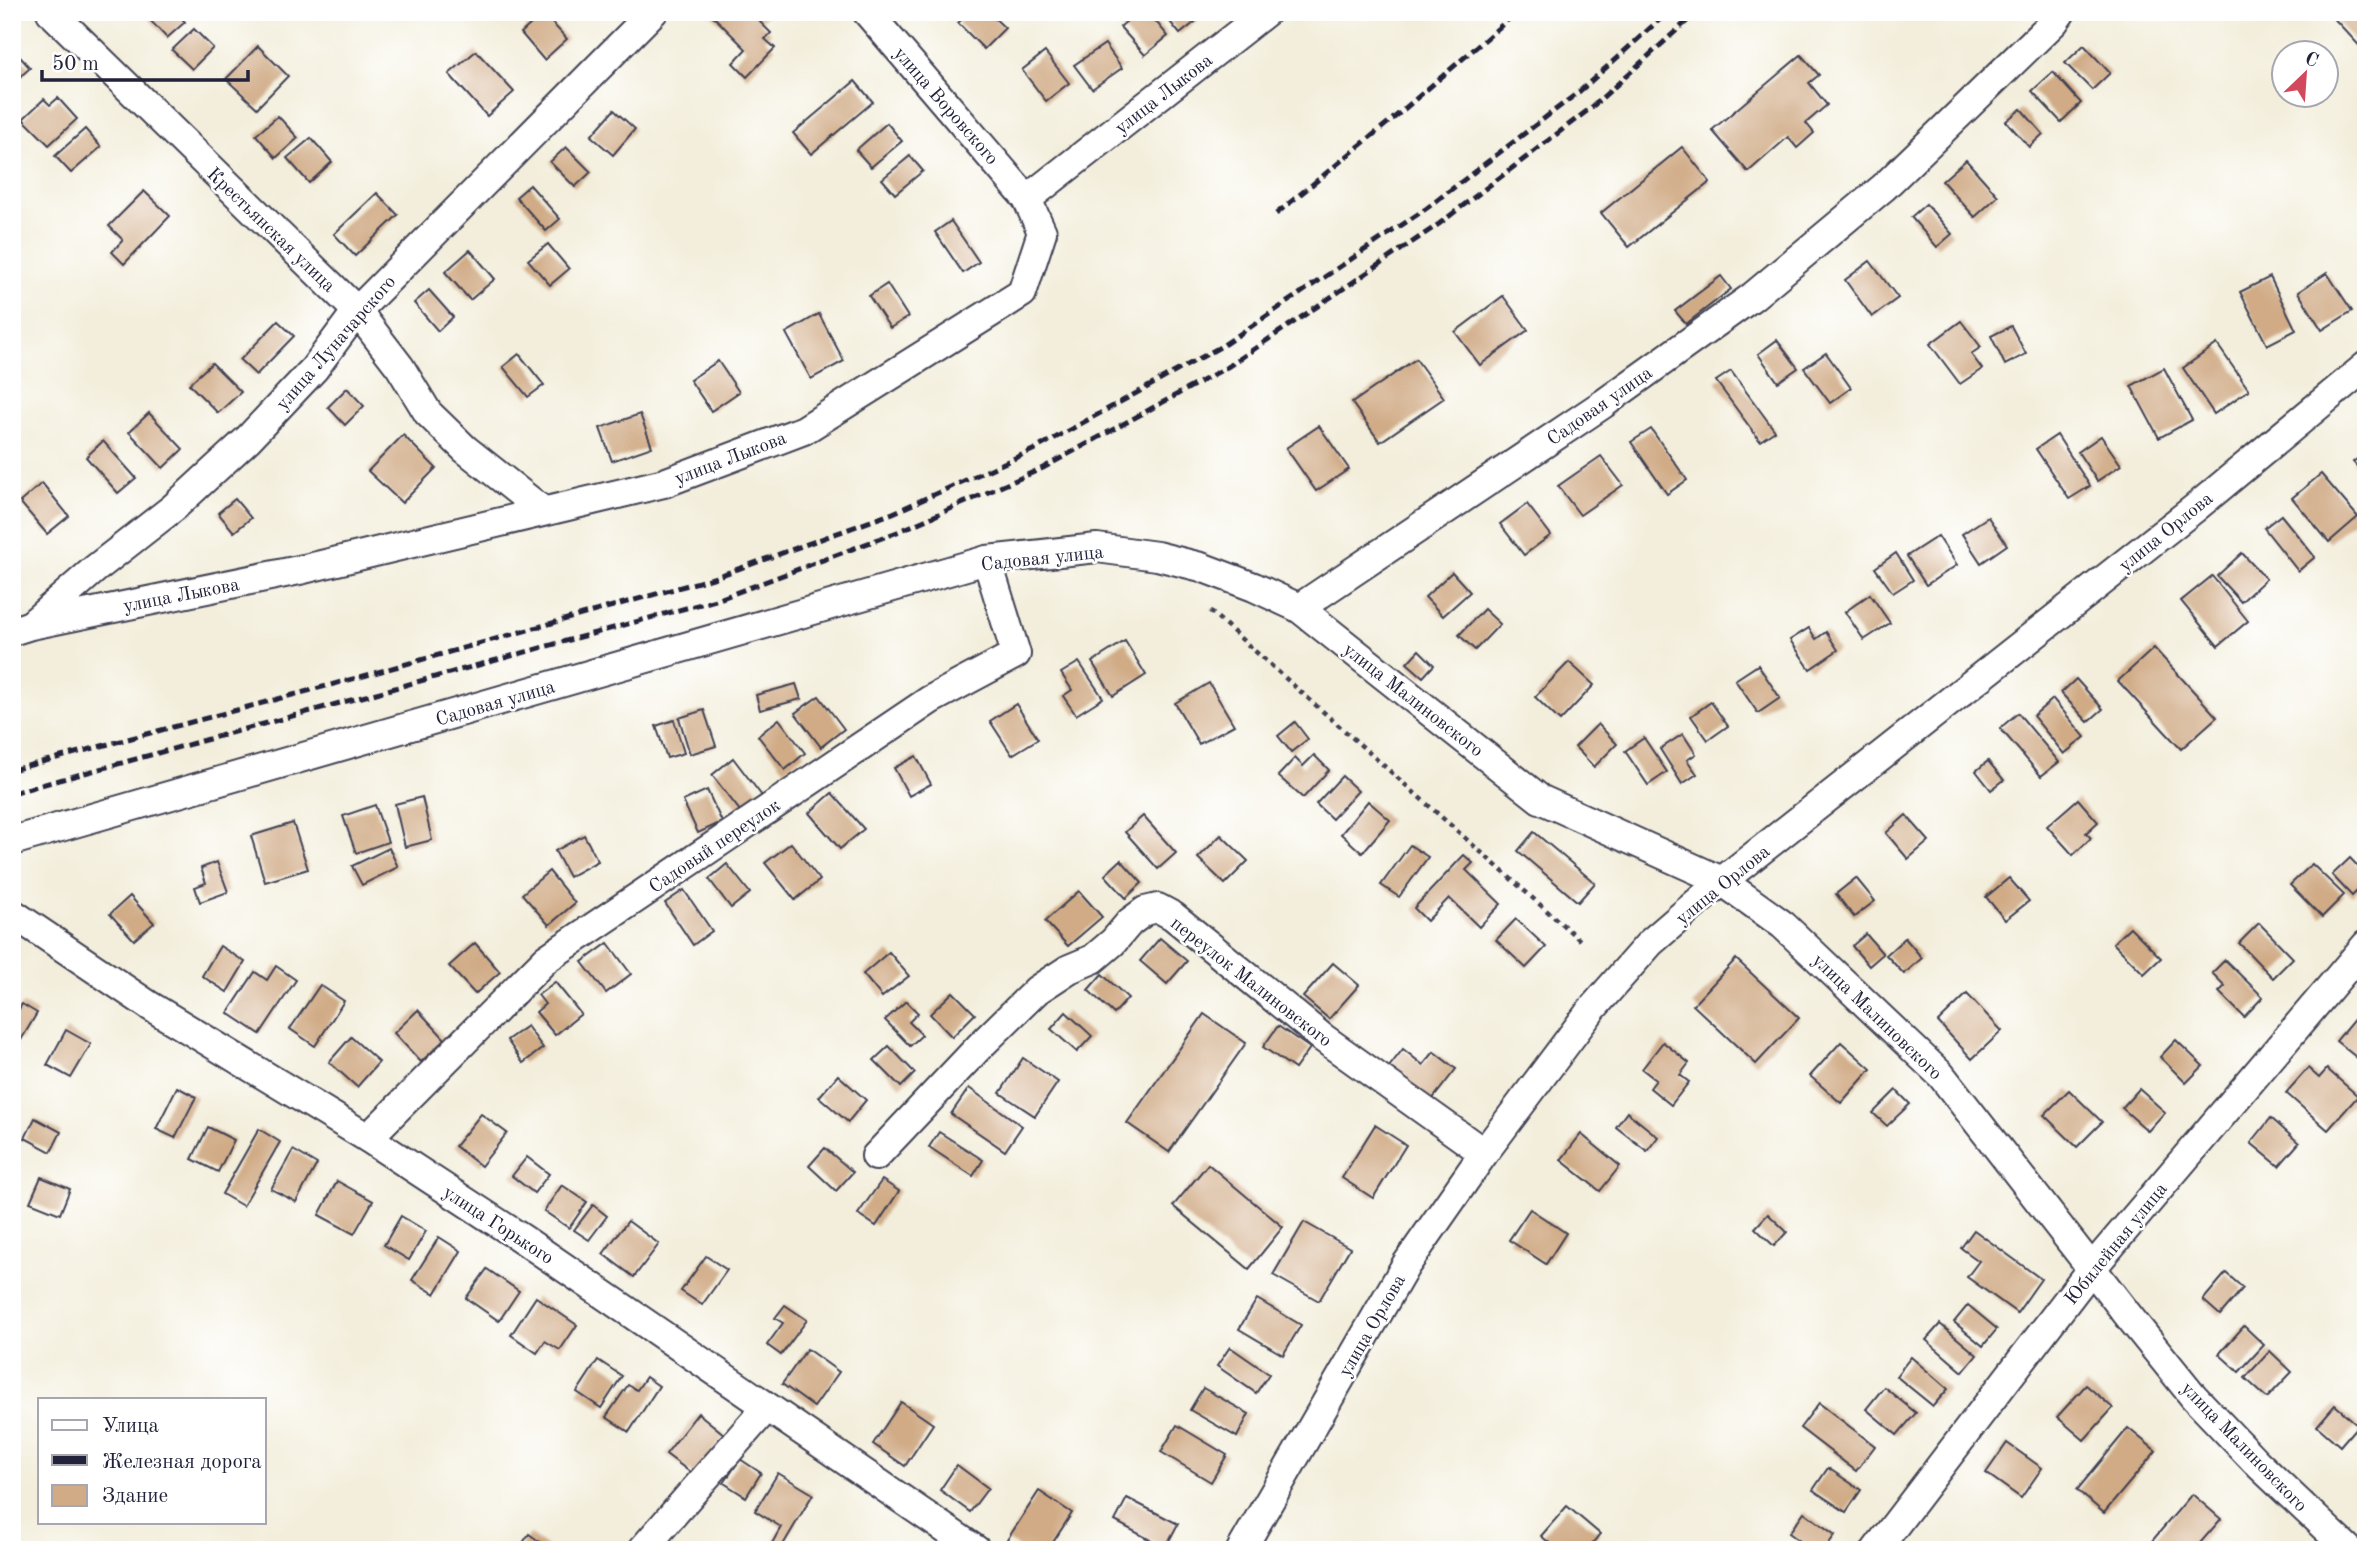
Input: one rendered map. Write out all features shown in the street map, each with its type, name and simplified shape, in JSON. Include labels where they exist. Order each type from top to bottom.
[{"type":"street","name":"Крестьянская улица","points":[[51,12],[357,311],[400,368],[428,413],[465,449],[543,511]]},
{"type":"street","name":"улица Луначарского","points":[[22,628],[173,508],[248,439],[314,369],[357,311],[653,12]]},
{"type":"street","name":"улица Воровского","points":[[867,12],[1027,199]]},
{"type":"street","name":"улица Лыкова","points":[[22,628],[304,569],[664,483],[804,429],[1022,293],[1042,232],[1027,199],[1266,12]]},
{"type":"street","name":"Садовая улица","points":[[12,841],[986,560],[1097,548],[1157,556],[1201,567],[1299,608],[1603,404],[1752,297],[1884,187],[2061,12]]},
{"type":"street","name":"улица Орлова","points":[[1241,1550],[1406,1265],[1484,1153],[1592,1009],[1650,943],[1722,881],[2184,517],[2366,366]]},
{"type":"street","name":"Садовый переулок","points":[[368,1138],[546,959],[930,700],[1016,654],[986,560]]},
{"type":"street","name":"улица Малиновского","points":[[1299,608],[1540,799],[1722,881],[1783,925],[1941,1075],[2194,1396],[2256,1463],[2349,1550]]},
{"type":"street","name":"переулок Малиновского","points":[[876,1156],[1037,990],[1069,969],[1093,959],[1138,916],[1158,908],[1173,916],[1323,1038],[1484,1153]]},
{"type":"street","name":"улица Горького","points":[[12,913],[150,1006],[368,1138],[524,1240],[976,1550]]},
{"type":"street","name":"Юбилейная улица","points":[[1876,1550],[2092,1268],[2366,945]]},
{"type":"street","points":[[642,1550],[766,1407]]},
{"type":"path","points":[[1210,611],[1582,942]]},
{"type":"building","points":[[154,12],[176,12],[185,22],[167,38],[148,18]]},
{"type":"building","points":[[709,12],[770,12],[760,22],[771,33],[765,39],[775,48],[747,77],[733,63],[746,49]]},
{"type":"building","points":[[969,12],[988,12],[1005,28],[984,49],[958,23]]},
{"type":"building","points":[[1137,12],[1148,12],[1168,36],[1145,55],[1120,27]]},
{"type":"building","points":[[1162,12],[1195,12],[1200,18],[1180,34]]},
{"type":"building","points":[[2328,12],[2366,12],[2366,53]]},
{"type":"building","points":[[543,13],[567,39],[544,60],[521,33]]},
{"type":"building","points":[[194,29],[213,48],[192,69],[172,50]]},
{"type":"building","points":[[1105,44],[1122,68],[1092,89],[1074,65]]},
{"type":"building","points":[[2084,45],[2110,73],[2092,90],[2065,63]]},
{"type":"building","points":[[258,46],[288,76],[257,108],[226,79]]},
{"type":"building","points":[[12,48],[30,68],[12,84]]},
{"type":"building","points":[[476,51],[514,92],[487,116],[449,74]]},
{"type":"building","points":[[1045,52],[1069,83],[1046,101],[1022,70]]},
{"type":"building","points":[[1801,55],[1819,75],[1809,83],[1827,105],[1806,123],[1814,133],[1797,148],[1788,137],[1748,172],[1712,130]]},
{"type":"building","points":[[2053,72],[2081,103],[2061,122],[2032,91]]},
{"type":"building","points":[[855,81],[873,102],[811,154],[793,133]]},
{"type":"building","points":[[58,98],[77,119],[49,145],[23,119],[44,99],[50,105]]},
{"type":"building","points":[[2021,109],[2043,134],[2029,147],[2006,121]]},
{"type":"building","points":[[614,110],[635,129],[613,155],[591,136]]},
{"type":"building","points":[[278,116],[298,138],[276,158],[256,135]]},
{"type":"building","points":[[887,123],[902,141],[871,167],[856,150]]},
{"type":"building","points":[[85,129],[101,147],[71,173],[55,156]]},
{"type":"building","points":[[311,138],[332,162],[309,183],[287,158]]},
{"type":"building","points":[[566,147],[591,172],[575,187],[550,162]]},
{"type":"building","points":[[1682,147],[1710,182],[1629,247],[1601,213]]},
{"type":"building","points":[[910,156],[923,171],[895,194],[882,179]]},
{"type":"building","points":[[1966,160],[1998,196],[1975,217],[1942,181]]},
{"type":"building","points":[[530,185],[560,219],[546,231],[516,197]]},
{"type":"building","points":[[144,191],[170,216],[124,264],[112,252],[123,240],[109,226]]},
{"type":"building","points":[[377,193],[398,215],[355,256],[334,234]]},
{"type":"building","points":[[1926,204],[1952,234],[1937,247],[1911,217]]},
{"type":"building","points":[[951,221],[979,262],[963,273],[935,232]]},
{"type":"building","points":[[548,244],[569,269],[550,285],[528,260]]},
{"type":"building","points":[[470,250],[495,279],[470,300],[445,272]]},
{"type":"building","points":[[1870,261],[1898,298],[1872,317],[1845,280]]},
{"type":"building","points":[[2327,273],[2352,311],[2322,330],[2298,292]]},
{"type":"building","points":[[1721,276],[1731,289],[1686,324],[1675,311]]},
{"type":"building","points":[[2270,277],[2296,330],[2267,345],[2240,292]]},
{"type":"building","points":[[887,284],[908,317],[890,328],[869,296]]},
{"type":"building","points":[[429,290],[453,317],[438,331],[414,303]]},
{"type":"building","points":[[1503,296],[1528,330],[1480,365],[1455,332]]},
{"type":"building","points":[[819,314],[844,361],[811,379],[786,333]]},
{"type":"building","points":[[278,321],[294,336],[256,375],[240,360]]},
{"type":"building","points":[[1961,321],[1981,347],[1971,354],[1982,369],[1960,384],[1930,344]]},
{"type":"building","points":[[2011,326],[2026,354],[2005,365],[1991,336]]},
{"type":"building","points":[[1777,340],[1798,368],[1778,382],[1758,354]]},
{"type":"building","points":[[2217,344],[2249,390],[2214,414],[2183,368]]},
{"type":"building","points":[[1826,353],[1851,388],[1830,403],[1804,368]]},
{"type":"building","points":[[519,354],[544,385],[528,397],[503,367]]},
{"type":"building","points":[[1416,359],[1444,398],[1380,442],[1352,403]]},
{"type":"building","points":[[718,361],[739,392],[711,411],[690,380]]},
{"type":"building","points":[[212,363],[241,392],[218,413],[189,384]]},
{"type":"building","points":[[2164,368],[2192,420],[2159,438],[2131,386]]},
{"type":"building","points":[[1731,371],[1775,431],[1760,441],[1716,381]]},
{"type":"building","points":[[347,388],[364,406],[345,425],[328,407]]},
{"type":"building","points":[[149,413],[183,449],[163,468],[129,432]]},
{"type":"building","points":[[640,414],[652,447],[612,461],[600,428]]},
{"type":"building","points":[[1319,426],[1349,469],[1316,491],[1286,448]]},
{"type":"building","points":[[1651,429],[1687,480],[1667,494],[1631,442]]},
{"type":"building","points":[[403,435],[436,468],[402,503],[368,471]]},
{"type":"building","points":[[2057,435],[2090,486],[2069,499],[2036,449]]},
{"type":"building","points":[[2101,436],[2121,465],[2097,481],[2078,452]]},
{"type":"building","points":[[103,441],[136,478],[118,493],[86,457]]},
{"type":"building","points":[[2366,452],[2366,476],[2353,462]]},
{"type":"building","points":[[1601,456],[1623,485],[1580,515],[1558,486]]},
{"type":"building","points":[[2321,474],[2358,517],[2329,542],[2292,498]]},
{"type":"building","points":[[42,483],[69,516],[47,534],[20,502]]},
{"type":"building","points":[[235,499],[251,518],[234,532],[218,513]]},
{"type":"building","points":[[1527,504],[1551,535],[1524,555],[1500,524]]},
{"type":"building","points":[[2281,515],[2315,557],[2298,571],[2264,528]]},
{"type":"building","points":[[1988,517],[2007,545],[1981,563],[1962,534]]},
{"type":"building","points":[[1938,536],[1957,565],[1926,585],[1907,556]]},
{"type":"building","points":[[1896,553],[1913,580],[1893,593],[1875,568]]},
{"type":"building","points":[[2242,553],[2266,579],[2241,602],[2217,576]]},
{"type":"building","points":[[1452,572],[1470,592],[1443,616],[1425,597]]},
{"type":"building","points":[[2212,576],[2248,621],[2218,646],[2181,601]]},
{"type":"building","points":[[1870,594],[1890,623],[1864,640],[1845,612]]},
{"type":"building","points":[[1484,609],[1500,624],[1475,650],[1459,635]]},
{"type":"building","points":[[1809,628],[1816,639],[1826,632],[1838,650],[1810,669],[1790,640]]},
{"type":"building","points":[[1125,641],[1146,675],[1113,696],[1092,662]]},
{"type":"building","points":[[2154,648],[2217,717],[2181,749],[2118,681]]},
{"type":"building","points":[[1419,650],[1434,665],[1423,677],[1407,663]]},
{"type":"building","points":[[1079,662],[1103,698],[1076,715],[1063,696],[1072,690],[1061,673]]},
{"type":"building","points":[[1569,662],[1594,685],[1560,721],[1535,697]]},
{"type":"building","points":[[1758,665],[1780,698],[1758,713],[1735,680]]},
{"type":"building","points":[[2076,679],[2103,709],[2088,722],[2061,693]]},
{"type":"building","points":[[1209,683],[1234,725],[1199,744],[1175,703]]},
{"type":"building","points":[[796,684],[801,699],[760,710],[756,695]]},
{"type":"building","points":[[819,696],[844,729],[821,747],[795,713]]},
{"type":"building","points":[[2053,699],[2085,737],[2064,754],[2033,716]]},
{"type":"building","points":[[1711,702],[1728,726],[1708,740],[1691,716]]},
{"type":"building","points":[[1016,704],[1038,739],[1012,755],[990,721]]},
{"type":"building","points":[[704,710],[716,746],[690,754],[679,718]]},
{"type":"building","points":[[2018,713],[2059,762],[2041,776],[2000,728]]},
{"type":"building","points":[[779,719],[805,753],[785,770],[758,736]]},
{"type":"building","points":[[674,720],[684,753],[667,758],[656,726]]},
{"type":"building","points":[[1295,722],[1308,739],[1291,752],[1278,736]]},
{"type":"building","points":[[1598,724],[1617,744],[1594,767],[1575,747]]},
{"type":"building","points":[[1683,734],[1696,754],[1687,760],[1697,774],[1682,784],[1660,749]]},
{"type":"building","points":[[1644,738],[1667,772],[1648,785],[1625,751]]},
{"type":"building","points":[[1314,755],[1329,770],[1303,798],[1278,776],[1295,758],[1303,766]]},
{"type":"building","points":[[916,756],[931,784],[909,796],[894,768]]},
{"type":"building","points":[[733,758],[762,796],[741,812],[712,775]]},
{"type":"building","points":[[1988,761],[2004,780],[1991,790],[1976,771]]},
{"type":"building","points":[[1342,776],[1358,791],[1332,819],[1316,804]]},
{"type":"building","points":[[707,790],[722,822],[698,833],[683,801]]},
{"type":"building","points":[[832,793],[864,829],[840,849],[809,813]]},
{"type":"building","points":[[422,797],[432,840],[405,847],[395,804]]},
{"type":"building","points":[[2078,799],[2098,822],[2086,833],[2091,838],[2073,855],[2047,826]]},
{"type":"building","points":[[1368,801],[1390,820],[1362,853],[1341,834]]},
{"type":"building","points":[[375,805],[388,842],[356,853],[343,816]]},
{"type":"building","points":[[1906,815],[1929,841],[1908,859],[1886,833]]},
{"type":"building","points":[[1143,816],[1176,853],[1158,869],[1125,832]]},
{"type":"building","points":[[293,823],[308,869],[265,882],[251,836]]},
{"type":"building","points":[[1534,832],[1595,883],[1578,902],[1518,851]]},
{"type":"building","points":[[584,835],[598,861],[569,877],[555,851]]},
{"type":"building","points":[[1221,835],[1248,861],[1225,884],[1198,858]]},
{"type":"building","points":[[791,843],[820,880],[795,900],[765,863]]},
{"type":"building","points":[[1410,845],[1428,857],[1399,897],[1381,885]]},
{"type":"building","points":[[389,848],[398,867],[362,885],[352,866]]},
{"type":"building","points":[[1464,855],[1473,863],[1466,870],[1501,904],[1479,927],[1449,898],[1427,921],[1414,908]]},
{"type":"building","points":[[2350,858],[2366,875],[2366,882],[2352,896],[2332,875]]},
{"type":"building","points":[[1121,860],[1142,883],[1126,898],[1105,875]]},
{"type":"building","points":[[217,862],[228,892],[200,902],[195,887],[206,883],[201,868]]},
{"type":"building","points":[[727,864],[750,893],[731,908],[709,879]]},
{"type":"building","points":[[2312,864],[2344,895],[2322,917],[2290,885]]},
{"type":"building","points":[[549,871],[575,903],[549,925],[522,894]]},
{"type":"building","points":[[1856,878],[1875,901],[1854,917],[1836,894]]},
{"type":"building","points":[[2009,878],[2029,901],[2005,920],[1986,897]]},
{"type":"building","points":[[684,890],[712,931],[693,945],[665,903]]},
{"type":"building","points":[[1079,891],[1102,917],[1068,946],[1045,921]]},
{"type":"building","points":[[130,896],[154,923],[134,940],[110,914]]},
{"type":"building","points":[[1516,919],[1546,947],[1526,968],[1496,940]]},
{"type":"building","points":[[2259,923],[2293,958],[2273,978],[2239,943]]},
{"type":"building","points":[[2130,927],[2161,958],[2144,974],[2113,943]]},
{"type":"building","points":[[1866,934],[1883,954],[1869,966],[1852,946]]},
{"type":"building","points":[[1160,938],[1187,961],[1167,984],[1140,961]]},
{"type":"building","points":[[1905,938],[1922,958],[1904,974],[1886,955]]},
{"type":"building","points":[[475,943],[500,972],[475,994],[449,966]]},
{"type":"building","points":[[608,943],[631,974],[606,993],[582,962]]},
{"type":"building","points":[[220,946],[245,962],[227,992],[202,976]]},
{"type":"building","points":[[889,952],[909,976],[882,997],[863,974]]},
{"type":"building","points":[[1736,959],[1799,1018],[1756,1064],[1693,1005]]},
{"type":"building","points":[[2225,960],[2263,997],[2244,1017],[2219,992],[2225,986],[2212,973]]},
{"type":"building","points":[[1333,963],[1359,985],[1329,1019],[1303,997]]},
{"type":"building","points":[[276,966],[296,980],[260,1034],[228,1013],[255,972],[267,980]]},
{"type":"building","points":[[1102,974],[1128,998],[1114,1014],[1088,990]]},
{"type":"building","points":[[555,982],[581,1014],[555,1035],[536,1012],[545,1004],[538,995]]},
{"type":"building","points":[[320,985],[344,1001],[315,1046],[290,1029]]},
{"type":"building","points":[[953,992],[975,1014],[952,1037],[930,1014]]},
{"type":"building","points":[[1967,994],[2002,1031],[1972,1059],[1938,1022]]},
{"type":"building","points":[[906,1001],[918,1013],[909,1022],[922,1035],[910,1046],[885,1020]]},
{"type":"building","points":[[22,1004],[37,1013],[21,1040],[12,1036],[12,1021]]},
{"type":"building","points":[[418,1010],[445,1039],[421,1062],[394,1033]]},
{"type":"building","points":[[1066,1012],[1092,1036],[1077,1052],[1051,1029]]},
{"type":"building","points":[[1204,1014],[1246,1043],[1169,1152],[1127,1123]]},
{"type":"building","points":[[2357,1016],[2366,1023],[2366,1065],[2336,1041]]},
{"type":"building","points":[[527,1026],[543,1048],[523,1063],[507,1040]]},
{"type":"building","points":[[1278,1026],[1310,1048],[1295,1069],[1263,1047]]},
{"type":"building","points":[[66,1030],[91,1044],[71,1078],[47,1065]]},
{"type":"building","points":[[351,1037],[379,1062],[357,1087],[329,1062]]},
{"type":"building","points":[[2176,1040],[2203,1066],[2186,1083],[2160,1057]]},
{"type":"building","points":[[1663,1042],[1689,1063],[1680,1075],[1689,1082],[1671,1105],[1650,1088],[1656,1080],[1642,1069]]},
{"type":"building","points":[[1841,1042],[1871,1069],[1841,1103],[1810,1076]]},
{"type":"building","points":[[889,1046],[915,1073],[901,1087],[874,1060]]},
{"type":"building","points":[[1403,1049],[1423,1065],[1434,1052],[1456,1069],[1431,1101],[1389,1067]]},
{"type":"building","points":[[1023,1058],[1058,1082],[1035,1116],[1000,1093]]},
{"type":"building","points":[[2308,1068],[2319,1078],[2327,1069],[2358,1096],[2328,1130],[2286,1093]]},
{"type":"building","points":[[838,1075],[866,1100],[848,1122],[819,1097]]},
{"type":"building","points":[[177,1087],[196,1097],[175,1138],[156,1129]]},
{"type":"building","points":[[969,1088],[1022,1126],[1005,1151],[951,1114]]},
{"type":"building","points":[[2139,1089],[2165,1112],[2148,1131],[2122,1108]]},
{"type":"building","points":[[1896,1090],[1910,1104],[1887,1126],[1873,1113]]},
{"type":"building","points":[[2069,1090],[2102,1122],[2077,1147],[2044,1115]]},
{"type":"building","points":[[1627,1112],[1658,1137],[1647,1151],[1616,1127]]},
{"type":"building","points":[[481,1114],[507,1133],[481,1166],[455,1146]]},
{"type":"building","points":[[35,1118],[61,1132],[51,1152],[25,1138]]},
{"type":"building","points":[[2271,1118],[2299,1143],[2279,1166],[2251,1143]]},
{"type":"building","points":[[1375,1125],[1406,1145],[1373,1198],[1342,1178]]},
{"type":"building","points":[[208,1127],[234,1140],[218,1172],[192,1159]]},
{"type":"building","points":[[259,1129],[280,1142],[243,1206],[222,1194]]},
{"type":"building","points":[[939,1132],[983,1160],[973,1176],[929,1147]]},
{"type":"building","points":[[1581,1134],[1620,1166],[1600,1191],[1561,1160]]},
{"type":"building","points":[[825,1148],[853,1172],[836,1191],[809,1166]]},
{"type":"building","points":[[293,1150],[317,1164],[296,1202],[271,1189]]},
{"type":"building","points":[[527,1157],[549,1174],[534,1193],[512,1176]]},
{"type":"building","points":[[1208,1164],[1283,1227],[1249,1269],[1173,1206]]},
{"type":"building","points":[[41,1177],[70,1189],[60,1214],[30,1202]]},
{"type":"building","points":[[882,1180],[899,1191],[876,1226],[858,1214]]},
{"type":"building","points":[[337,1181],[373,1201],[354,1234],[319,1215]]},
{"type":"building","points":[[562,1185],[587,1202],[569,1228],[544,1211]]},
{"type":"building","points":[[593,1205],[607,1216],[589,1240],[574,1230]]},
{"type":"building","points":[[1530,1209],[1566,1233],[1546,1264],[1509,1240]]},
{"type":"building","points":[[1768,1214],[1787,1232],[1774,1246],[1755,1228]]},
{"type":"building","points":[[401,1216],[426,1231],[409,1260],[384,1245]]},
{"type":"building","points":[[628,1221],[659,1244],[634,1277],[603,1254]]},
{"type":"building","points":[[1304,1222],[1350,1248],[1319,1301],[1273,1275]]},
{"type":"building","points":[[1974,1230],[2041,1279],[2017,1313],[1967,1277],[1979,1261],[1961,1248]]},
{"type":"building","points":[[439,1237],[461,1251],[435,1294],[412,1280]]},
{"type":"building","points":[[706,1256],[727,1270],[702,1305],[681,1291]]},
{"type":"building","points":[[487,1269],[519,1291],[499,1321],[466,1298]]},
{"type":"building","points":[[2226,1273],[2243,1288],[2220,1315],[2203,1300]]},
{"type":"building","points":[[536,1297],[577,1325],[560,1350],[545,1341],[537,1353],[511,1335]]},
{"type":"building","points":[[1257,1299],[1301,1325],[1283,1355],[1239,1329]]},
{"type":"building","points":[[785,1305],[807,1320],[781,1355],[767,1345],[783,1323],[775,1318]]},
{"type":"building","points":[[1968,1305],[1997,1329],[1983,1346],[1954,1322]]},
{"type":"building","points":[[1940,1324],[1977,1355],[1963,1372],[1926,1340]]},
{"type":"building","points":[[2244,1326],[2264,1345],[2239,1372],[2219,1354]]},
{"type":"building","points":[[1230,1347],[1269,1374],[1256,1393],[1217,1366]]},
{"type":"building","points":[[807,1349],[839,1372],[814,1407],[782,1384]]},
{"type":"building","points":[[2270,1351],[2292,1372],[2267,1398],[2245,1378]]},
{"type":"building","points":[[1911,1357],[1948,1389],[1933,1406],[1896,1376]]},
{"type":"building","points":[[598,1360],[622,1376],[601,1408],[577,1392]]},
{"type":"building","points":[[646,1377],[659,1386],[629,1432],[606,1417],[628,1385],[637,1390]]},
{"type":"building","points":[[2086,1385],[2113,1408],[2084,1440],[2057,1417]]},
{"type":"building","points":[[1884,1387],[1916,1413],[1897,1435],[1866,1409]]},
{"type":"building","points":[[1203,1388],[1249,1414],[1237,1437],[1190,1410]]},
{"type":"building","points":[[901,1402],[933,1424],[905,1466],[873,1444]]},
{"type":"building","points":[[1819,1403],[1875,1446],[1856,1471],[1800,1428]]},
{"type":"building","points":[[2335,1405],[2358,1425],[2340,1446],[2317,1426]]},
{"type":"building","points":[[698,1413],[725,1435],[694,1475],[666,1454]]},
{"type":"building","points":[[1177,1425],[1227,1455],[1211,1482],[1161,1452]]},
{"type":"building","points":[[2128,1428],[2156,1451],[2104,1513],[2077,1490]]},
{"type":"building","points":[[2007,1443],[2042,1468],[2021,1498],[1986,1473]]},
{"type":"building","points":[[740,1459],[761,1473],[746,1497],[724,1483]]},
{"type":"building","points":[[957,1465],[988,1488],[970,1512],[940,1490]]},
{"type":"building","points":[[1828,1468],[1861,1490],[1846,1512],[1813,1490]]},
{"type":"building","points":[[778,1473],[813,1494],[780,1550],[771,1545],[781,1527],[755,1511]]},
{"type":"building","points":[[1039,1491],[1072,1513],[1048,1550],[1021,1550],[1007,1540]]},
{"type":"building","points":[[2192,1494],[2221,1519],[2194,1550],[2148,1550],[2146,1548]]},
{"type":"building","points":[[1127,1498],[1178,1524],[1165,1548],[1115,1521]]},
{"type":"building","points":[[1567,1506],[1600,1534],[1587,1550],[1577,1546],[1573,1550],[1558,1550],[1541,1536]]},
{"type":"building","points":[[1804,1512],[1835,1535],[1824,1550],[1812,1550],[1789,1533]]},
{"type":"building","points":[[529,1534],[551,1550],[518,1550]]},
{"type":"railway","points":[[1276,214],[1395,117],[1517,12]]},
{"type":"railway","points":[[12,770],[360,677],[713,578],[893,513],[1035,449],[1222,346],[1427,208],[1580,91],[1668,12]]},
{"type":"railway","points":[[12,793],[719,599],[900,531],[1043,468],[1229,366],[1439,224],[1592,107],[1697,12]]}]
